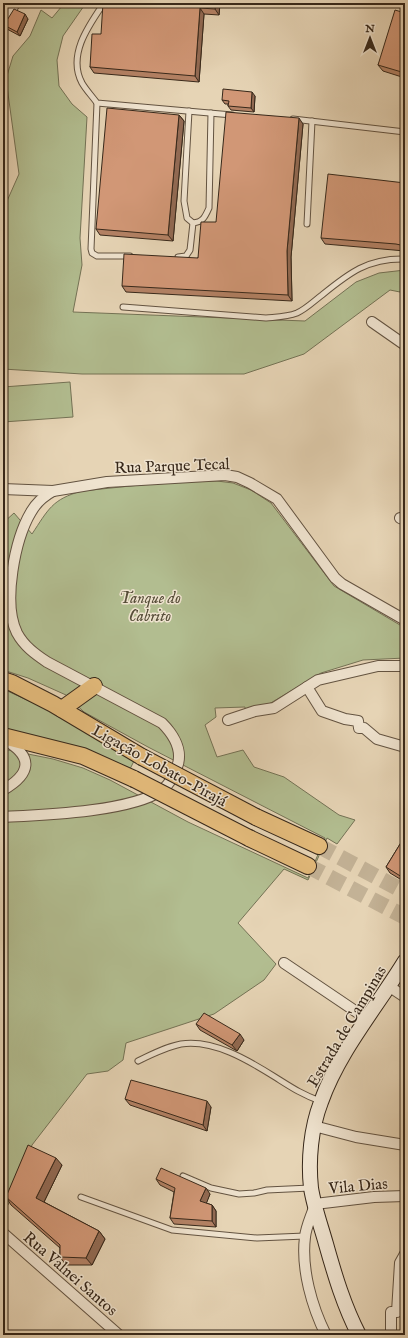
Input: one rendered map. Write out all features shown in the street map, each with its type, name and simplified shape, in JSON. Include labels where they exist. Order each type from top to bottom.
[{"type":"main road","name":"Ligação Lobato-Pirajá","points":[[3,680],[12,683],[62,709],[142,757],[256,817],[319,846]]},
{"type":"main road","points":[[62,709],[94,686]]},
{"type":"main road","name":"Ligação Lobato-Pirajá","points":[[3,736],[83,756],[134,779],[249,838],[308,866]]},
{"type":"main road","name":"Estrada de Campinas","points":[[359,1335],[350,1318],[336,1282],[315,1204],[311,1188],[311,1149],[314,1126],[321,1102],[331,1079],[405,961]]},
{"type":"street","points":[[3,24],[15,3]]},
{"type":"street","points":[[372,322],[405,346]]},
{"type":"street","name":"Rua Parque Tecal","points":[[3,489],[53,491],[107,482],[225,475],[237,477],[277,499],[335,578],[342,584],[405,620]]},
{"type":"street","points":[[3,817],[90,809],[134,802],[162,790],[171,781],[178,761],[178,751],[169,730],[155,718],[34,654],[17,632],[13,618],[12,587],[19,538],[30,512],[44,496],[53,491]]},
{"type":"street","points":[[228,720],[255,711],[274,708],[318,680],[376,666],[405,666]]},
{"type":"street","points":[[307,687],[322,711],[345,720],[358,721],[358,728],[364,728],[378,739],[405,747]]},
{"type":"street","points":[[3,739],[19,750],[26,760],[26,764],[20,779],[3,790]]},
{"type":"street","points":[[284,963],[368,1019]]},
{"type":"street","points":[[390,987],[405,997]]},
{"type":"street","points":[[314,1126],[356,1137],[405,1145]]},
{"type":"street","name":"Vila Dias","points":[[315,1204],[374,1197],[405,1196]]},
{"type":"street","points":[[315,1204],[305,1236],[305,1268],[312,1297],[326,1335]]},
{"type":"street","name":"Rua Valnei Santos","points":[[3,1233],[119,1335]]},
{"type":"street","points":[[305,1236],[324,1235]]},
{"type":"street","points":[[391,1335],[391,1312],[397,1312],[400,1263],[405,1254]]},
{"type":"lane","points":[[104,3],[82,39],[78,67],[82,82],[97,103],[91,249],[92,253],[97,256],[136,257]]},
{"type":"lane","points":[[97,103],[235,115]]},
{"type":"lane","points":[[189,111],[184,202],[187,218],[193,223],[200,222],[205,218],[208,208],[211,113]]},
{"type":"lane","points":[[289,119],[405,132]]},
{"type":"lane","points":[[308,224],[312,121]]},
{"type":"lane","points":[[174,257],[186,256],[190,250],[193,223]]},
{"type":"lane","points":[[122,307],[266,318],[288,316],[304,310],[349,273],[368,264],[386,259],[405,258]]},
{"type":"lane","points":[[138,1061],[159,1050],[182,1044],[205,1045],[226,1050],[274,1076],[301,1094],[321,1102]]},
{"type":"lane","points":[[183,1176],[211,1188],[239,1194],[267,1190],[311,1188]]},
{"type":"lane","points":[[81,1197],[172,1230],[257,1238],[305,1236]]},
{"type":"green space","points":[[57,3],[86,3],[63,36],[57,60],[59,86],[72,104],[87,117],[80,238],[82,265],[73,312],[305,321],[356,282],[379,273],[405,270],[405,293],[390,290],[304,354],[244,374],[82,374],[3,369],[3,242],[5,237],[3,236],[3,210],[19,174],[6,79],[13,56],[30,36],[41,10],[52,18],[62,6]]},
{"type":"green space","points":[[70,382],[73,417],[3,422],[3,387]]},
{"type":"green space","name":"Tanque do Cabrito","points":[[179,481],[217,481],[233,483],[251,490],[271,503],[334,586],[405,628],[405,658],[363,660],[321,673],[269,704],[245,710],[245,707],[215,708],[216,717],[205,725],[217,757],[243,750],[254,767],[284,777],[339,815],[355,820],[337,844],[327,838],[308,880],[284,869],[238,923],[276,964],[264,980],[214,1014],[126,1043],[123,1060],[108,1071],[87,1074],[32,1145],[8,1205],[3,1200],[3,929],[7,928],[7,925],[3,924],[3,749],[53,759],[83,768],[110,780],[188,822],[308,878],[325,838],[148,747],[84,712],[66,695],[28,678],[3,670],[3,523],[14,513],[32,534],[52,506],[72,494],[82,491]]},
{"type":"green space","points":[[3,689],[49,710],[134,761],[130,769],[79,747],[3,730]]},
{"type":"building","points":[[103,3],[126,5],[126,3],[216,3],[215,9],[200,8],[195,76],[90,67],[92,34],[101,34]]},
{"type":"building","points":[[14,9],[25,14],[17,32],[4,25]]},
{"type":"building","points":[[395,10],[405,13],[405,73],[378,65]]},
{"type":"building","points":[[223,89],[252,92],[251,108],[228,106],[229,101],[222,100]]},
{"type":"building","points":[[3,97],[5,97],[4,109],[3,109]]},
{"type":"building","points":[[107,108],[179,115],[168,235],[96,229]]},
{"type":"building","points":[[226,112],[299,118],[287,251],[288,295],[122,286],[124,254],[198,258],[201,222],[216,222]]},
{"type":"building","points":[[328,174],[405,183],[405,246],[321,238]]},
{"type":"building","points":[[405,836],[405,879],[386,867]]},
{"type":"building","points":[[204,1013],[240,1034],[232,1045],[196,1024]]},
{"type":"building","points":[[131,1080],[207,1101],[203,1125],[125,1099]]},
{"type":"building","points":[[28,1145],[56,1158],[36,1198],[99,1231],[86,1258],[60,1257],[60,1245],[6,1197]]},
{"type":"building","points":[[161,1168],[206,1188],[200,1201],[212,1205],[212,1221],[170,1218],[175,1188],[156,1179]]},
{"type":"tunnel","points":[[319,846],[405,892]]},
{"type":"tunnel","points":[[308,866],[405,917]]}]
